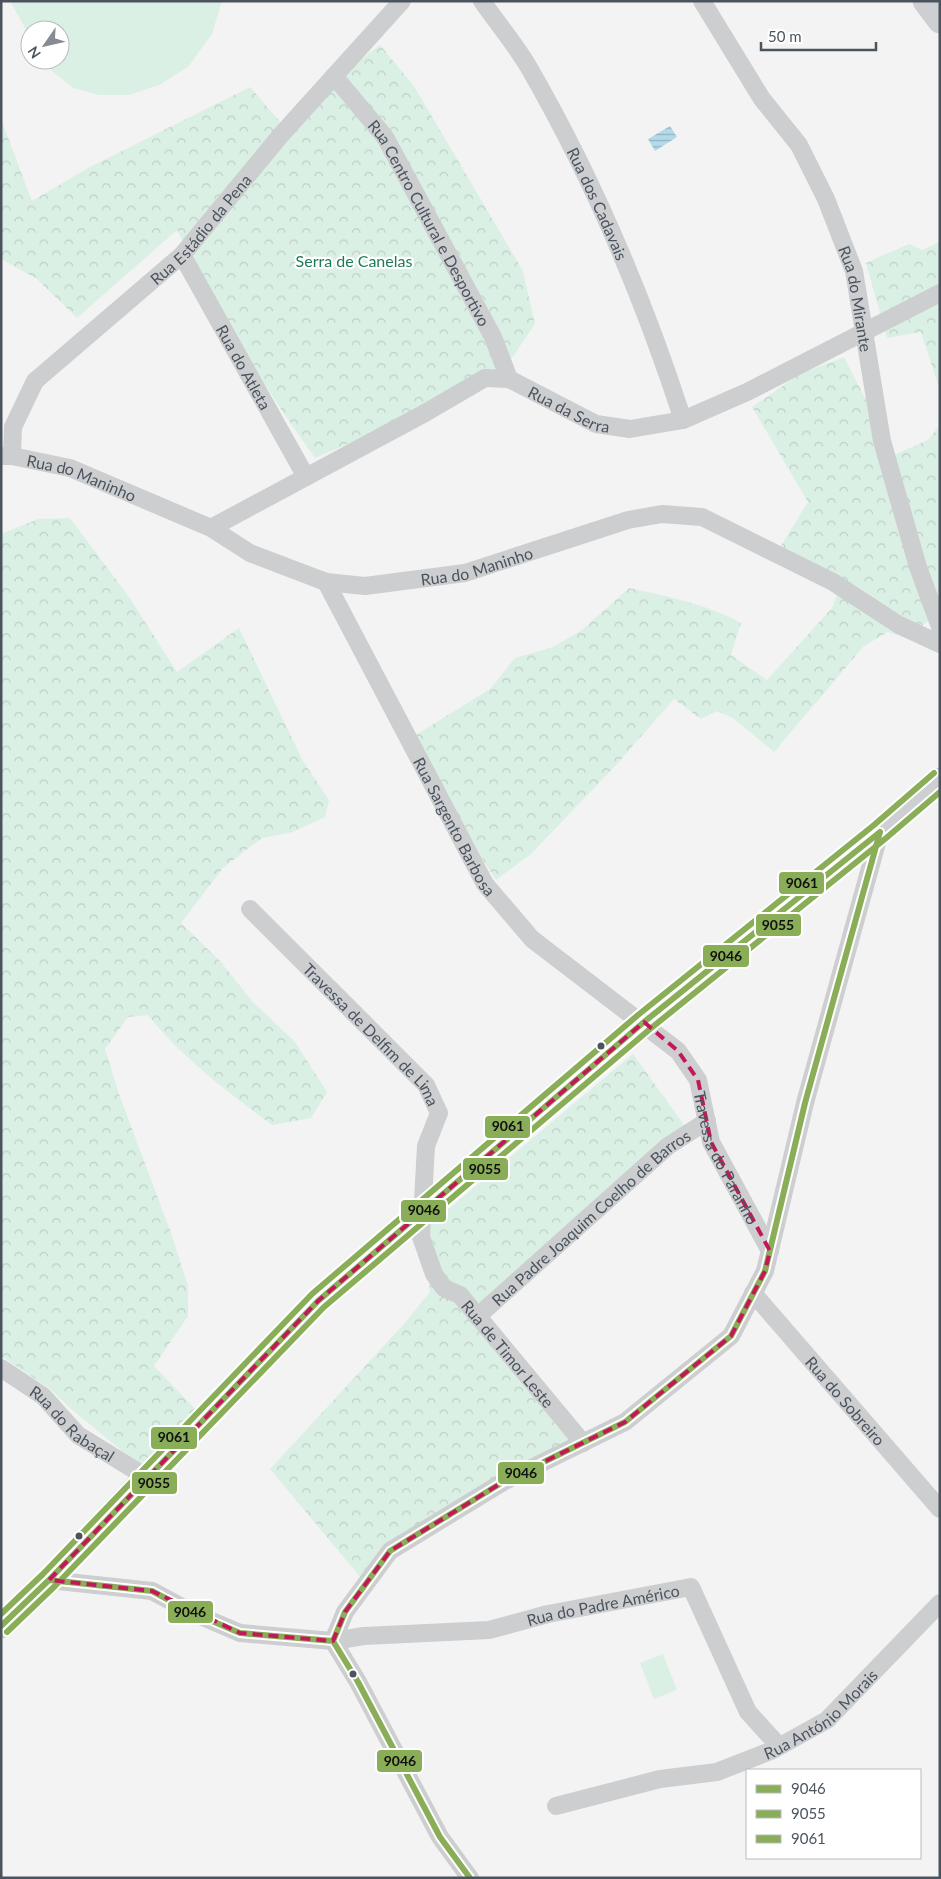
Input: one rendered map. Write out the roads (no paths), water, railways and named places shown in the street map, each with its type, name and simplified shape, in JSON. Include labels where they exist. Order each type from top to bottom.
[{"type":"main road","points":[[925,1],[940,21]]},
{"type":"main road","points":[[1,1626],[49,1580],[146,1477],[312,1307],[644,1022],[880,832],[940,780]]},
{"type":"street","name":"Rua Estádio da Pena","points":[[7,456],[13,427],[35,381],[182,255],[280,136],[402,1]]},
{"type":"street","name":"Rua dos Cadavais","points":[[482,1],[527,65],[603,210],[656,338],[683,420]]},
{"type":"street","name":"Rua do Mirante","points":[[702,1],[762,99],[799,145],[826,199],[854,271],[882,441],[918,566],[940,627]]},
{"type":"street","name":"Rua Centro Cultural e Desportivo","points":[[334,76],[385,137],[493,337],[509,379]]},
{"type":"street","name":"Rua do Atleta","points":[[182,255],[306,476]]},
{"type":"street","name":"Rua da Serra","points":[[211,528],[484,378],[509,379],[596,424],[630,429],[683,420],[747,392],[940,293]]},
{"type":"street","name":"Rua do Maninho","points":[[7,456],[70,468],[211,528],[250,553],[326,582],[365,586],[465,573],[628,520],[662,514],[702,517],[833,582],[899,625],[940,644]]},
{"type":"street","name":"Rua Sargento Barbosa","points":[[326,582],[485,884],[532,939],[644,1022]]},
{"type":"street","points":[[333,1642],[346,1612],[390,1551],[503,1482],[625,1422],[731,1336],[765,1271],[805,1103],[880,832]]},
{"type":"street","name":"Travessa de Delfim de Lima","points":[[250,909],[426,1085],[439,1113],[426,1146],[423,1211]]},
{"type":"street","name":"Travessa do Paranho","points":[[644,1022],[678,1051],[698,1080],[711,1142],[770,1251]]},
{"type":"street","name":"Rua Padre Joaquim Coelho de Barros","points":[[478,1316],[668,1146],[707,1121]]},
{"type":"street","name":"Rua de Timor Leste","points":[[423,1211],[421,1237],[434,1274],[444,1288],[460,1295],[583,1443]]},
{"type":"street","name":"Rua do Sobreiro","points":[[753,1293],[940,1509]]},
{"type":"street","name":"Rua do Rabaçal","points":[[1,1368],[43,1396],[78,1435],[146,1477]]},
{"type":"street","points":[[49,1580],[152,1590],[191,1612],[240,1633],[333,1642]]},
{"type":"street","name":"Rua do Padre Américo","points":[[333,1642],[364,1636],[489,1630],[548,1614],[691,1587],[748,1712],[779,1746]]},
{"type":"street","name":"Rua António Morais","points":[[556,1806],[660,1779],[717,1772],[779,1746],[826,1720],[940,1603]]},
{"type":"street","points":[[333,1642],[367,1699],[440,1837],[470,1878]]},
{"type":"water","points":[[670,126],[677,137],[655,151],[648,139]]},
{"type":"park label","name":"Serra de Canelas","points":[[354,260]]}]
